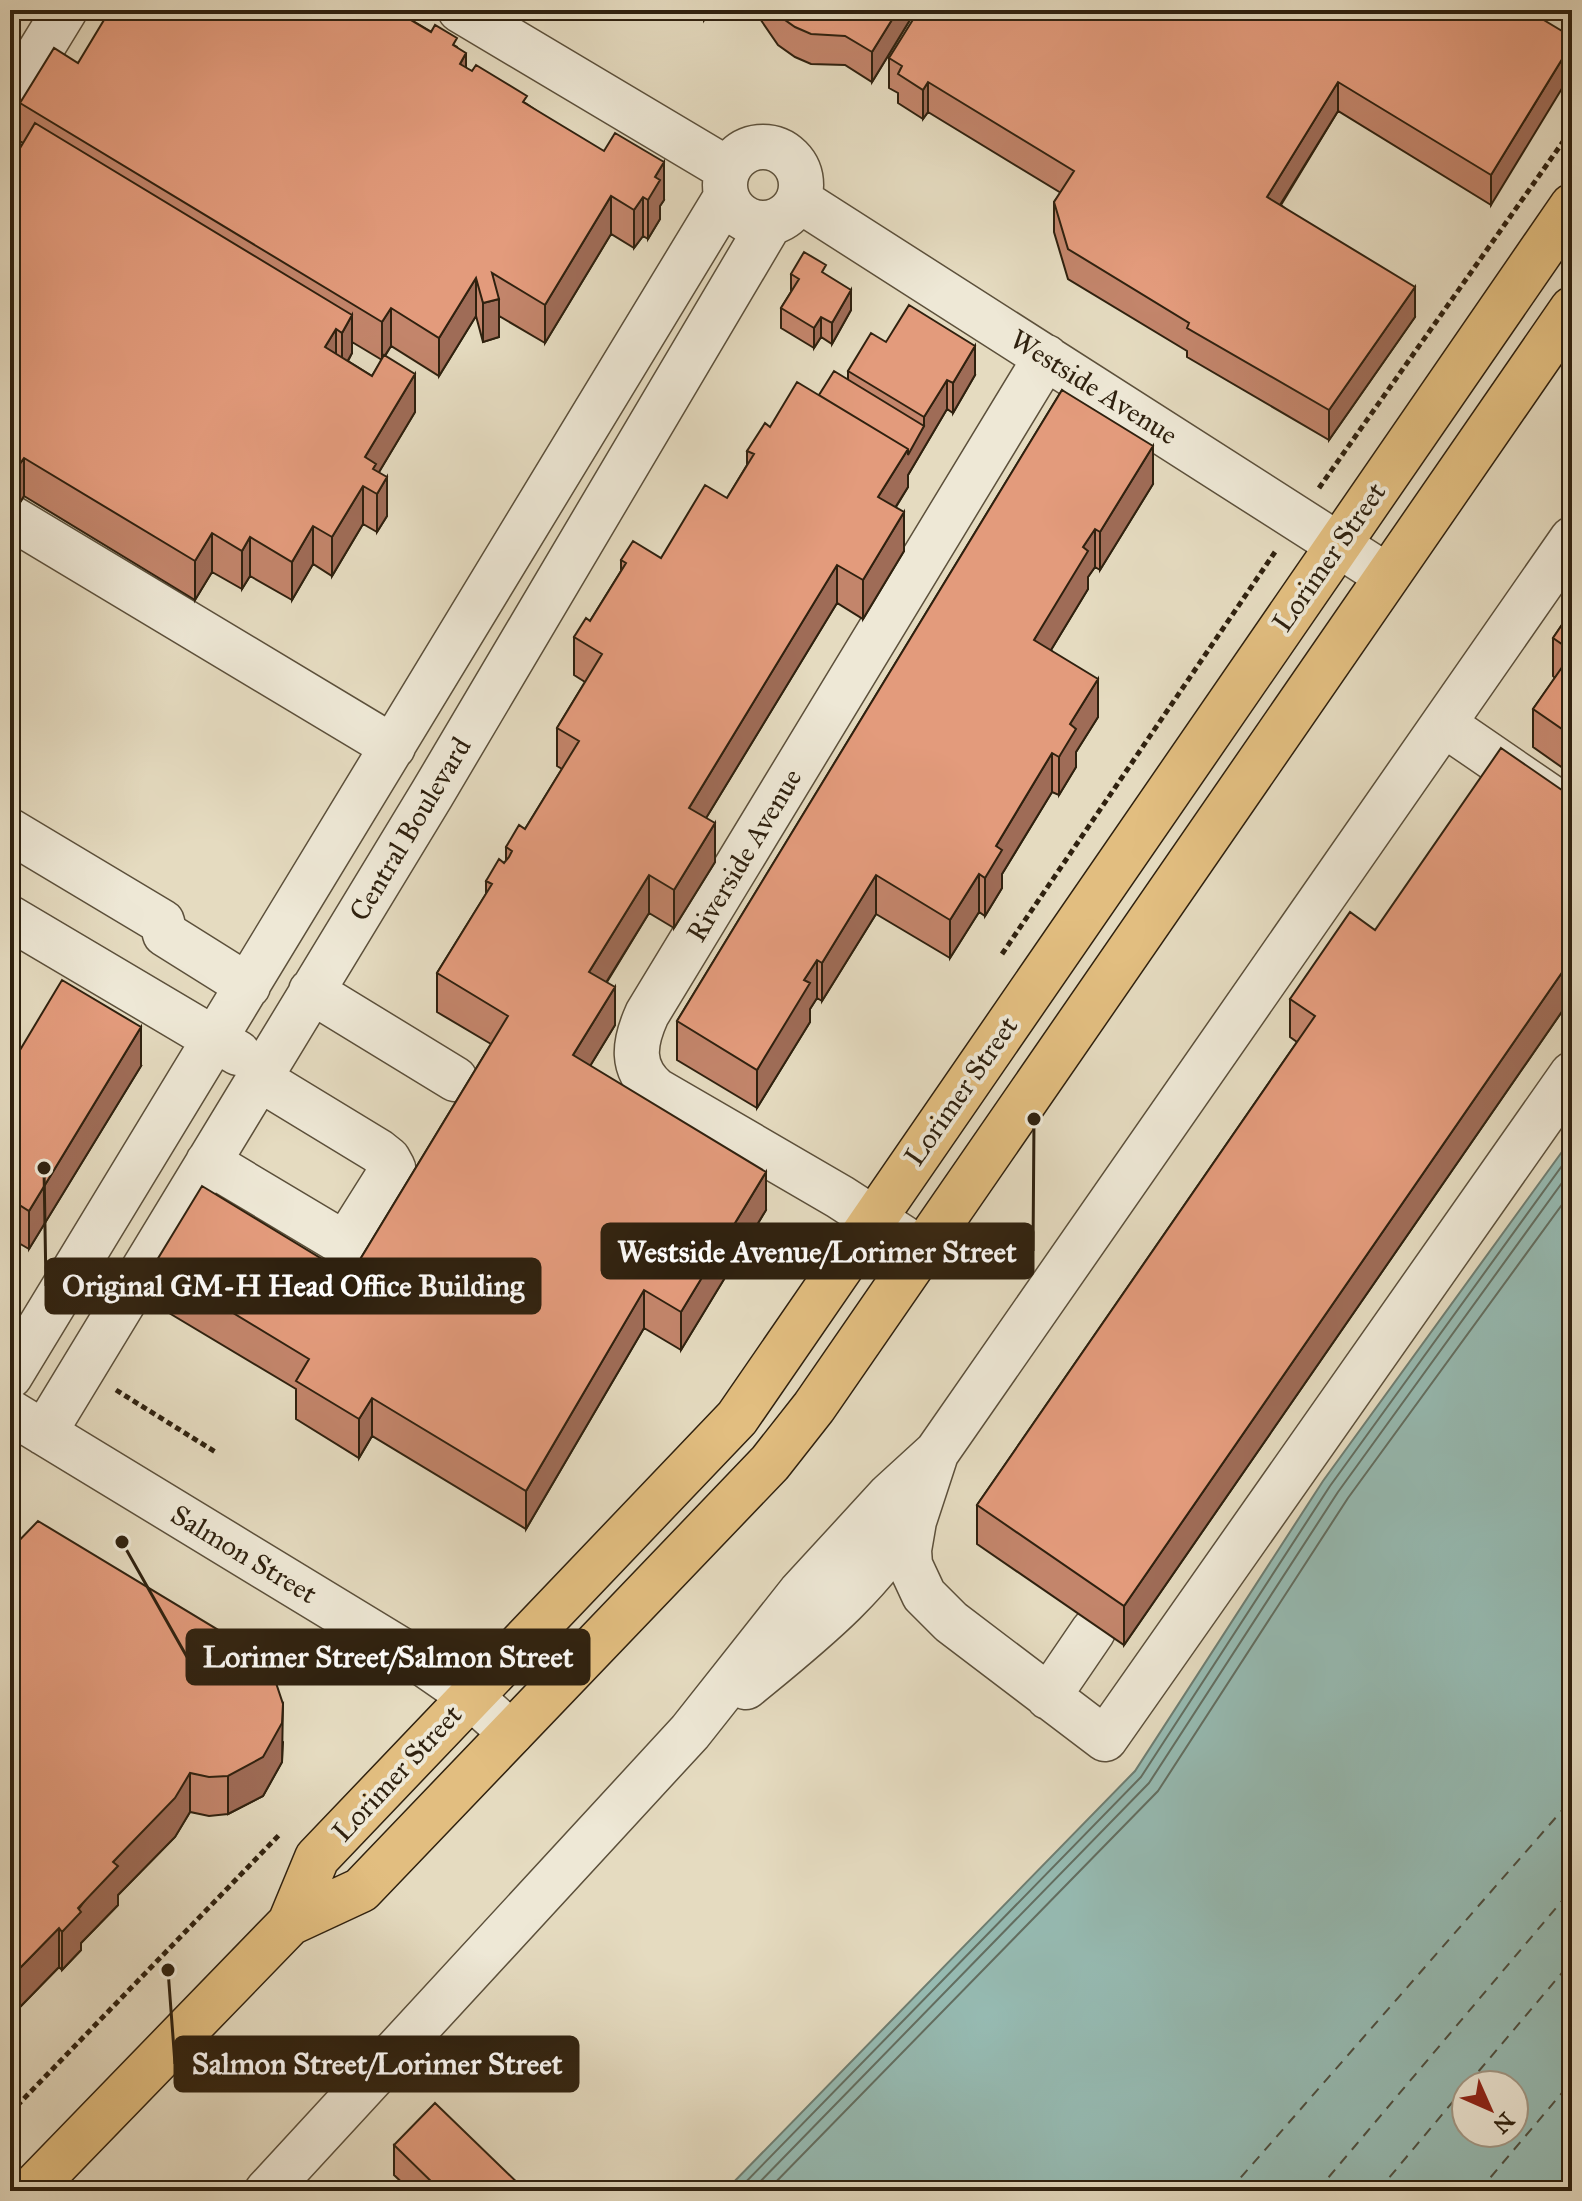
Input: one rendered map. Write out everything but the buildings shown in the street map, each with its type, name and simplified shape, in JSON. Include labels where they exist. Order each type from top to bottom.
[{"type":"main road","name":"Lorimer Street","points":[[290,1923],[317,1858],[731,1426],[1572,206]]},
{"type":"main road","name":"Lorimer Street","points":[[30,2191],[290,1923],[361,1890],[770,1463],[814,1407],[1572,309]]},
{"type":"street","points":[[10,100],[65,10]]},
{"type":"street","points":[[460,10],[727,183],[739,215],[748,221],[784,211],[802,187],[794,161],[772,147],[746,150],[727,183]]},
{"type":"street","name":"Central Boulevard","points":[[10,1376],[549,492],[727,183]]},
{"type":"street","name":"Central Boulevard","points":[[27,1422],[208,1162],[784,211]]},
{"type":"street","name":"Westside Avenue","points":[[784,211],[1046,357],[1387,576]]},
{"type":"street","name":"Riverside Avenue","points":[[922,1250],[656,1090],[638,1069],[639,1031],[1046,357]]},
{"type":"street","points":[[549,492],[594,521]]},
{"type":"street","points":[[10,517],[303,692],[388,755],[432,794]]},
{"type":"street","points":[[267,2191],[690,1732],[775,1621],[890,1495],[937,1452],[1572,539]]},
{"type":"street","points":[[1445,725],[1572,812]]},
{"type":"street","points":[[10,831],[162,922],[165,934],[248,986]]},
{"type":"street","points":[[10,918],[215,1039],[261,1074],[378,1151],[393,1168],[347,1241],[340,1241],[208,1162]]},
{"type":"street","points":[[311,991],[455,1079]]},
{"type":"street","points":[[937,1452],[909,1550],[910,1565],[924,1595],[951,1622],[1105,1739],[1572,1074]]},
{"type":"street","name":"Salmon Street","points":[[27,1422],[421,1662],[470,1696],[511,1733]]},
{"type":"street","points":[[690,1732],[819,1626],[895,1545],[924,1493]]},
{"type":"street","points":[[1048,1697],[1093,1631]]},
{"type":"water","points":[[1572,1138],[1572,2191],[725,2191],[1135,1771],[1323,1481]]},
{"type":"ferry route","points":[[1229,2191],[1572,1799]]},
{"type":"ferry route","points":[[1317,2191],[1572,1889]]},
{"type":"ferry route","points":[[1481,2069],[1572,1961]]},
{"type":"ferry route","points":[[1479,2191],[1572,2081]]},
{"type":"ferry route","points":[[1378,2191],[1450,2105]]},
{"type":"place","name":"Westside Avenue/Lorimer Street","points":[[1034,1119]]},
{"type":"place","name":"Original GM-H Head Office Building","points":[[44,1168]]},
{"type":"place","name":"Lorimer Street/Salmon Street","points":[[122,1542]]},
{"type":"place","name":"Salmon Street/Lorimer Street","points":[[168,1970]]}]
